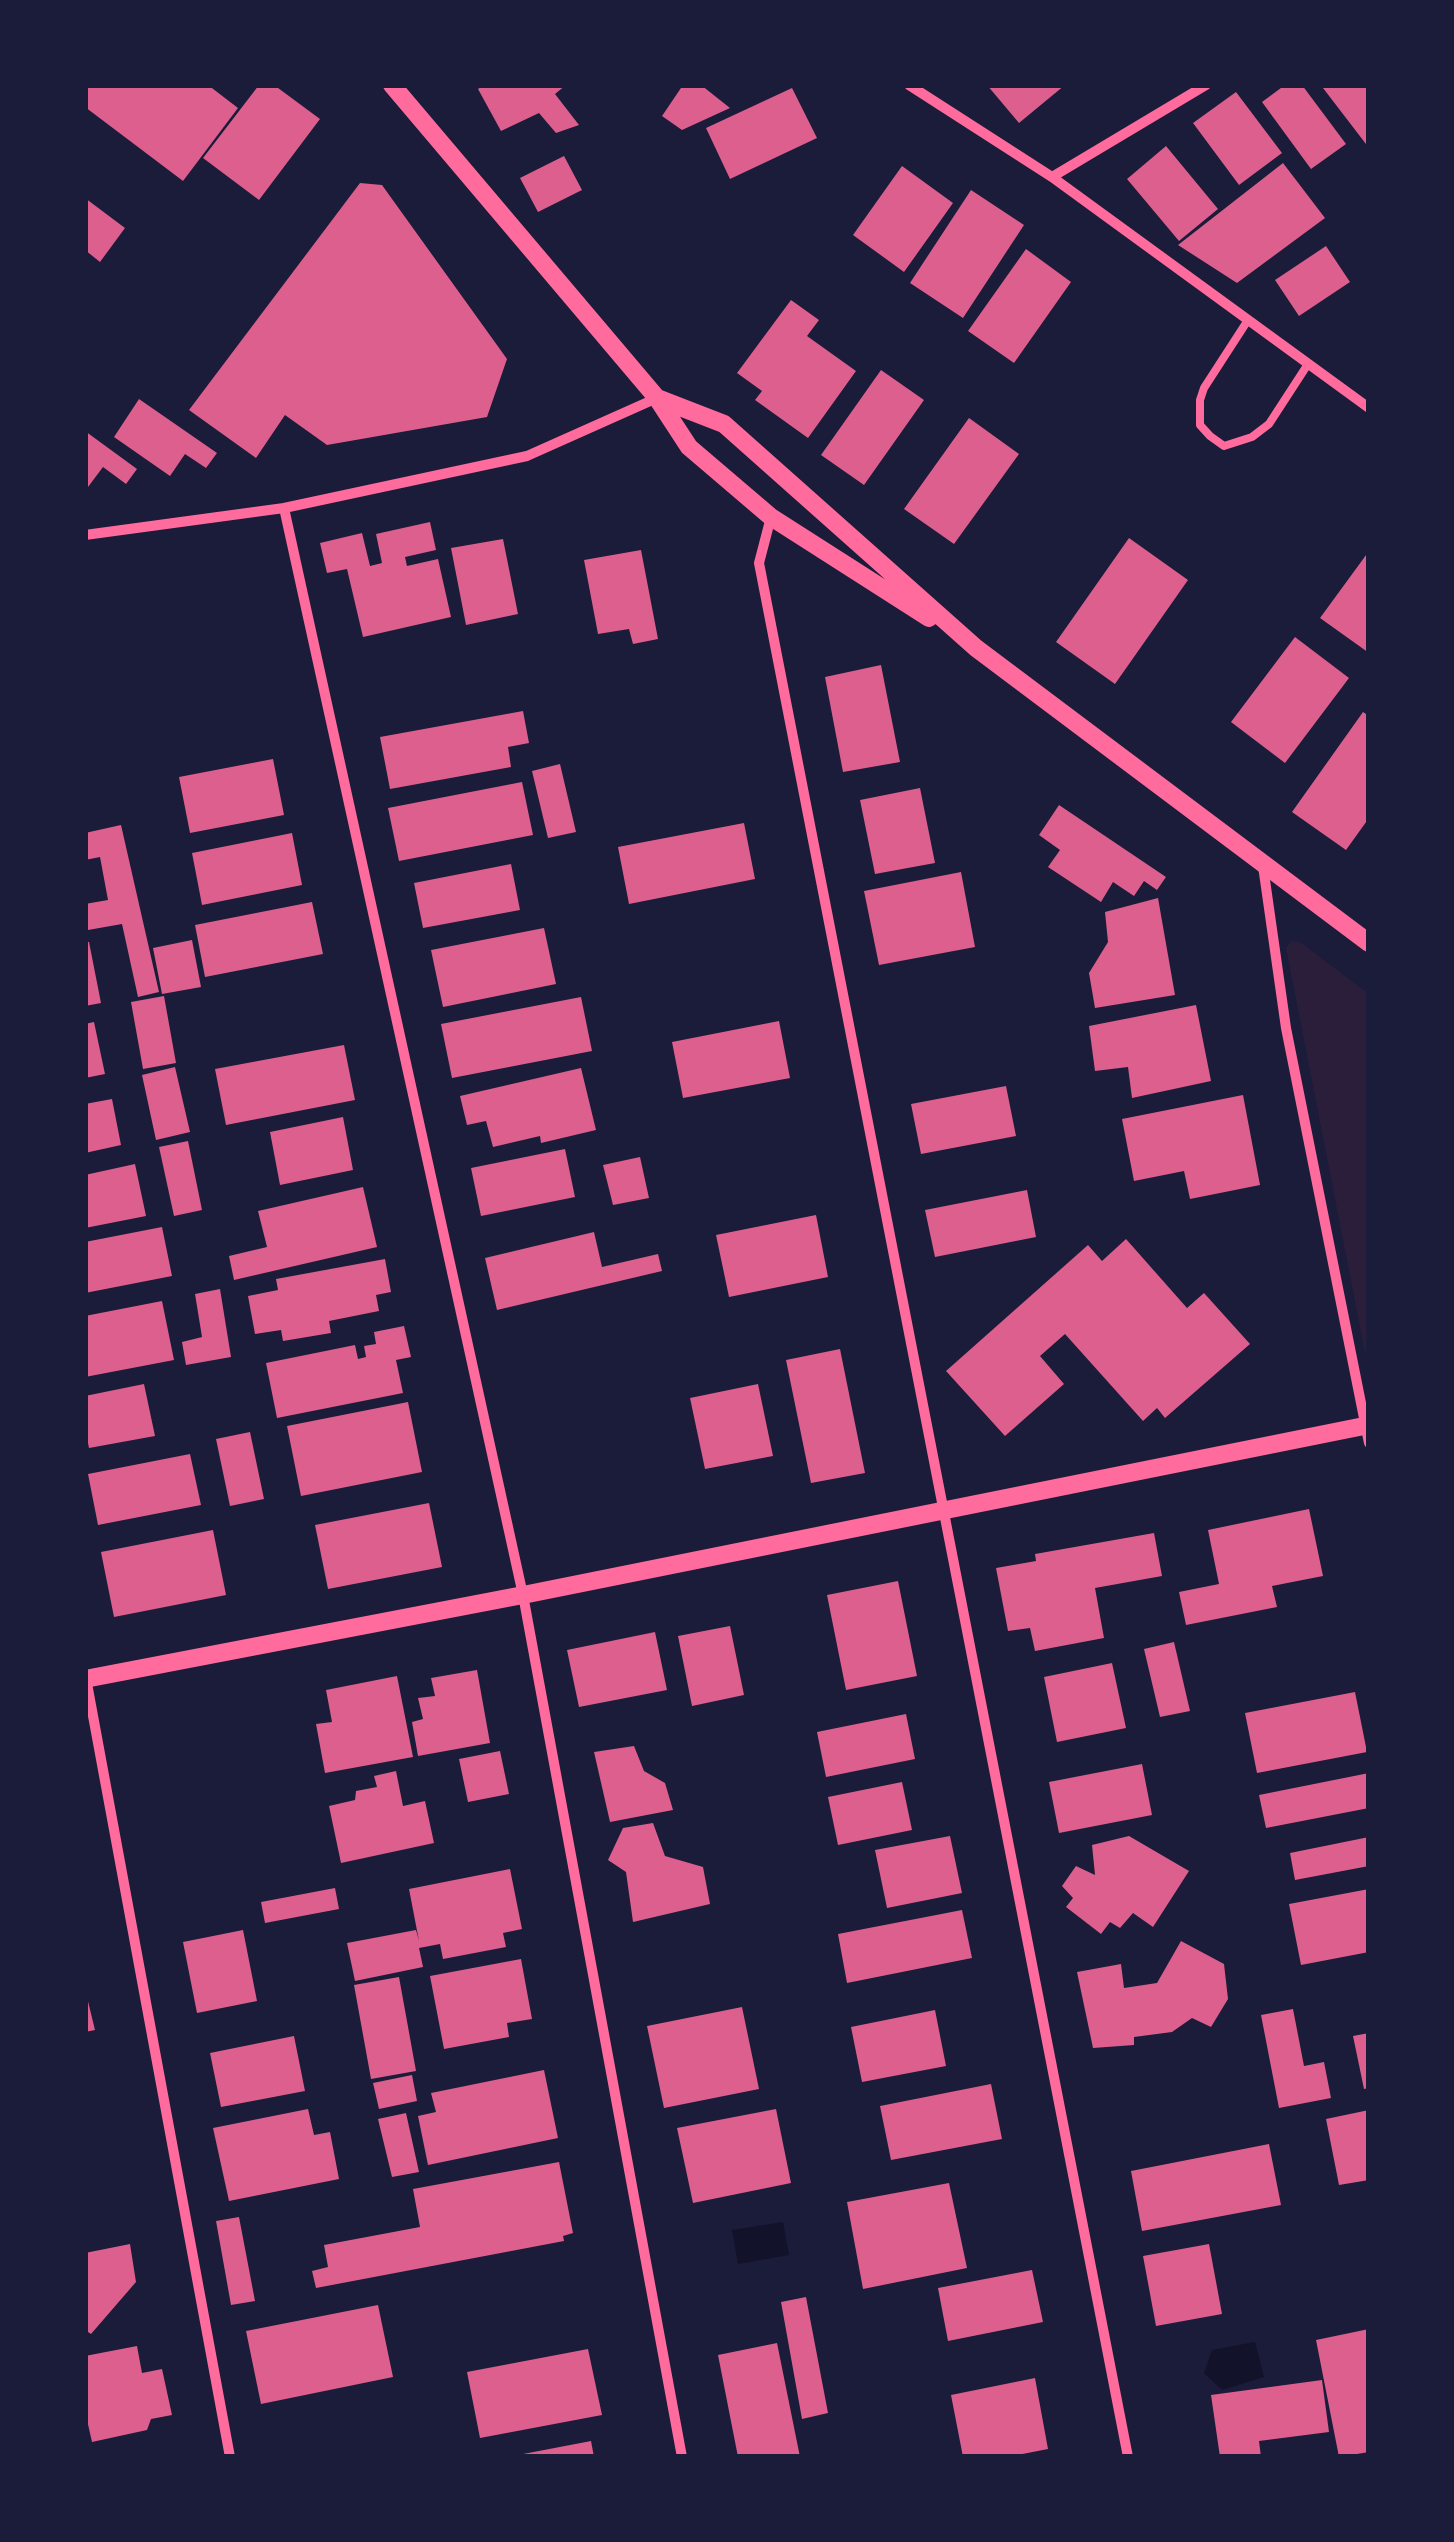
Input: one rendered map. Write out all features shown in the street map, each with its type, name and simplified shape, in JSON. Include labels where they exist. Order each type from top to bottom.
[{"type":"street","points":[[392,85],[657,398],[690,448],[771,517],[976,648],[1369,944]]},
{"type":"street","points":[[909,85],[1052,177],[1369,408]]},
{"type":"street","points":[[1052,177],[1206,85]]},
{"type":"street","points":[[85,536],[284,508],[527,456],[657,398],[724,424],[976,648]]},
{"type":"street","points":[[284,508],[523,1595],[682,2457]]},
{"type":"street","points":[[771,517],[759,562],[1128,2457]]},
{"type":"street","points":[[230,2457],[85,1676],[1368,1431],[1286,1028],[1263,865]]},
{"type":"lane","points":[[1248,320],[1200,400],[1200,425],[1210,436],[1224,446],[1252,438],[1269,424],[1308,364]]},
{"type":"shaded area","points":[[1291,941],[1300,942],[1369,994],[1369,1373],[1286,948]]},
{"type":"shaded area","points":[[783,2222],[789,2255],[738,2264],[732,2230]]},
{"type":"shaded area","points":[[1255,2342],[1264,2377],[1222,2390],[1204,2373],[1212,2350]]},
{"type":"building","points":[[88,85],[208,85],[238,108],[183,181],[85,107]]},
{"type":"building","points":[[259,85],[274,85],[320,119],[259,200],[203,158]]},
{"type":"building","points":[[484,85],[566,85],[555,94],[579,125],[556,133],[539,113],[501,131],[478,89]]},
{"type":"building","points":[[683,85],[701,85],[730,108],[682,130],[662,116]]},
{"type":"building","points":[[987,85],[1065,85],[1019,123]]},
{"type":"building","points":[[1285,85],[1302,85],[1346,144],[1311,169],[1262,102]]},
{"type":"building","points":[[1369,85],[1369,148],[1323,88]]},
{"type":"building","points":[[792,88],[817,138],[730,179],[706,128]]},
{"type":"building","points":[[1236,92],[1282,153],[1239,185],[1193,123]]},
{"type":"building","points":[[1166,146],[1218,209],[1179,241],[1127,179]]},
{"type":"building","points":[[564,156],[582,190],[538,212],[520,178]]},
{"type":"building","points":[[1283,163],[1325,218],[1237,283],[1178,245]]},
{"type":"building","points":[[902,166],[953,203],[904,272],[853,235]]},
{"type":"building","points":[[360,183],[382,185],[507,359],[487,417],[327,445],[285,415],[256,458],[189,410]]},
{"type":"building","points":[[971,190],[1024,225],[963,318],[910,283]]},
{"type":"building","points":[[85,198],[125,228],[100,262],[85,250]]},
{"type":"building","points":[[1326,246],[1350,282],[1299,316],[1275,280]]},
{"type":"building","points":[[1026,249],[1071,282],[1014,363],[968,331]]},
{"type":"building","points":[[791,300],[819,320],[807,336],[856,371],[808,438],[755,400],[762,391],[737,373]]},
{"type":"building","points":[[881,370],[924,400],[864,485],[821,455]]},
{"type":"building","points":[[139,399],[217,453],[206,468],[185,454],[170,476],[114,437]]},
{"type":"building","points":[[969,418],[1019,454],[954,544],[904,509]]},
{"type":"building","points":[[85,431],[137,469],[126,484],[103,467],[85,491]]},
{"type":"building","points":[[430,522],[436,550],[405,557],[407,566],[438,559],[451,617],[363,637],[347,569],[327,573],[320,543],[362,533],[370,566],[382,563],[376,534]]},
{"type":"building","points":[[1129,538],[1188,580],[1115,684],[1056,642]]},
{"type":"building","points":[[503,539],[518,614],[466,625],[451,548]]},
{"type":"building","points":[[641,550],[658,639],[633,644],[629,629],[598,634],[584,560]]},
{"type":"building","points":[[1369,551],[1369,653],[1320,618]]},
{"type":"building","points":[[1295,637],[1349,678],[1285,763],[1231,722]]},
{"type":"building","points":[[881,665],[900,762],[843,772],[825,677]]},
{"type":"building","points":[[523,711],[529,743],[508,747],[511,767],[390,789],[380,737]]},
{"type":"building","points":[[1363,712],[1369,716],[1369,818],[1346,850],[1292,812]]},
{"type":"building","points":[[273,759],[284,815],[190,833],[179,777]]},
{"type":"building","points":[[560,764],[576,832],[548,838],[532,771]]},
{"type":"building","points":[[522,782],[533,835],[399,861],[388,808]]},
{"type":"building","points":[[920,788],[935,863],[875,874],[860,800]]},
{"type":"building","points":[[1059,805],[1166,877],[1157,890],[1144,881],[1134,896],[1113,882],[1101,902],[1048,867],[1060,850],[1039,835]]},
{"type":"building","points":[[744,823],[755,879],[629,904],[618,847]]},
{"type":"building","points":[[121,825],[159,992],[138,997],[122,924],[88,930],[85,916],[85,904],[108,900],[100,857],[85,860],[85,833]]},
{"type":"building","points":[[292,833],[302,885],[202,905],[192,853]]},
{"type":"building","points":[[511,864],[520,910],[423,928],[414,883]]},
{"type":"building","points":[[961,872],[975,947],[879,965],[864,891]]},
{"type":"building","points":[[1158,898],[1175,995],[1095,1008],[1089,973],[1108,942],[1105,912]]},
{"type":"building","points":[[312,902],[323,954],[205,977],[195,925]]},
{"type":"building","points":[[544,928],[556,984],[443,1007],[431,950]]},
{"type":"building","points":[[192,940],[201,987],[162,994],[153,948]]},
{"type":"building","points":[[85,942],[89,942],[101,1003],[85,1006]]},
{"type":"building","points":[[164,996],[176,1063],[143,1069],[131,1002]]},
{"type":"building","points":[[581,997],[592,1051],[452,1078],[441,1024]]},
{"type":"building","points":[[1196,1005],[1211,1081],[1132,1098],[1128,1067],[1095,1071],[1089,1026]]},
{"type":"building","points":[[779,1021],[790,1078],[683,1098],[672,1042]]},
{"type":"building","points":[[94,1022],[105,1074],[85,1078],[85,1024]]},
{"type":"building","points":[[344,1045],[355,1100],[226,1125],[215,1069]]},
{"type":"building","points":[[175,1067],[190,1132],[156,1140],[142,1075]]},
{"type":"building","points":[[581,1068],[596,1130],[541,1143],[540,1136],[493,1147],[486,1121],[467,1125],[460,1096]]},
{"type":"building","points":[[1006,1086],[1016,1136],[921,1154],[911,1104]]},
{"type":"building","points":[[1243,1095],[1260,1185],[1190,1199],[1184,1171],[1134,1181],[1122,1119]]},
{"type":"building","points":[[112,1099],[121,1145],[85,1153],[85,1104]]},
{"type":"building","points":[[343,1117],[353,1170],[280,1185],[270,1132]]},
{"type":"building","points":[[188,1141],[202,1210],[174,1216],[159,1147]]},
{"type":"building","points":[[565,1149],[575,1197],[481,1216],[471,1168]]},
{"type":"building","points":[[640,1157],[649,1198],[613,1205],[603,1165]]},
{"type":"building","points":[[135,1164],[146,1216],[85,1228],[85,1175]]},
{"type":"building","points":[[363,1187],[377,1247],[234,1280],[229,1256],[267,1247],[258,1211]]},
{"type":"building","points":[[1027,1190],[1036,1237],[935,1257],[925,1210]]},
{"type":"building","points":[[816,1215],[828,1277],[729,1297],[716,1235]]},
{"type":"building","points":[[162,1227],[172,1276],[85,1293],[85,1242]]},
{"type":"building","points":[[594,1232],[602,1267],[658,1254],[662,1271],[497,1310],[485,1258]]},
{"type":"building","points":[[1126,1239],[1187,1308],[1204,1293],[1250,1344],[1165,1418],[1157,1408],[1143,1421],[1065,1334],[1040,1356],[1064,1384],[1005,1436],[946,1371],[1088,1245],[1102,1261]]},
{"type":"building","points":[[385,1259],[391,1292],[376,1295],[379,1311],[329,1321],[331,1333],[283,1341],[281,1330],[255,1334],[248,1296],[278,1290],[276,1279]]},
{"type":"building","points":[[220,1289],[231,1357],[186,1365],[182,1342],[202,1337],[195,1294]]},
{"type":"building","points":[[162,1301],[174,1360],[85,1377],[85,1316]]},
{"type":"building","points":[[404,1326],[411,1357],[396,1360],[403,1393],[277,1418],[266,1363],[355,1345],[358,1359],[366,1357],[364,1346],[376,1344],[374,1332]]},
{"type":"building","points":[[840,1349],[865,1473],[811,1483],[786,1360]]},
{"type":"building","points":[[144,1384],[155,1436],[89,1448],[85,1396]]},
{"type":"building","points":[[758,1384],[773,1456],[705,1469],[690,1398]]},
{"type":"building","points":[[408,1402],[422,1472],[301,1496],[287,1426]]},
{"type":"building","points":[[250,1432],[264,1499],[230,1506],[216,1439]]},
{"type":"building","points":[[190,1454],[201,1505],[98,1525],[88,1474]]},
{"type":"building","points":[[429,1503],[442,1567],[328,1589],[315,1525]]},
{"type":"building","points":[[1309,1509],[1323,1576],[1272,1586],[1277,1607],[1186,1625],[1179,1592],[1219,1584],[1208,1530]]},
{"type":"building","points":[[213,1530],[226,1595],[114,1617],[101,1552]]},
{"type":"building","points":[[1154,1533],[1162,1576],[1095,1588],[1104,1638],[1035,1651],[1030,1628],[1008,1631],[996,1568],[1036,1561],[1035,1554]]},
{"type":"building","points":[[898,1581],[917,1676],[846,1690],[827,1595]]},
{"type":"building","points":[[730,1626],[744,1695],[692,1706],[678,1636]]},
{"type":"building","points":[[655,1632],[667,1690],[579,1707],[567,1650]]},
{"type":"building","points":[[1174,1642],[1190,1711],[1160,1717],[1144,1649]]},
{"type":"building","points":[[1112,1663],[1126,1728],[1057,1742],[1044,1677]]},
{"type":"building","points":[[477,1670],[490,1743],[418,1756],[412,1722],[423,1719],[418,1698],[435,1696],[431,1678]]},
{"type":"building","points":[[397,1676],[413,1757],[325,1773],[316,1724],[332,1722],[326,1690]]},
{"type":"building","points":[[1355,1692],[1367,1752],[1257,1773],[1245,1713]]},
{"type":"building","points":[[906,1714],[915,1759],[826,1777],[817,1732]]},
{"type":"building","points":[[634,1746],[644,1771],[665,1783],[673,1810],[610,1822],[594,1752]]},
{"type":"building","points":[[500,1751],[509,1794],[468,1802],[459,1759]]},
{"type":"building","points":[[1142,1764],[1152,1815],[1059,1833],[1049,1782]]},
{"type":"building","points":[[396,1771],[403,1806],[425,1801],[434,1843],[341,1863],[329,1806],[355,1800],[356,1791],[377,1787],[374,1776]]},
{"type":"building","points":[[1369,1773],[1369,1808],[1266,1828],[1259,1795]]},
{"type":"building","points":[[902,1782],[912,1830],[838,1845],[828,1797]]},
{"type":"building","points":[[653,1823],[665,1856],[703,1867],[710,1904],[633,1922],[626,1872],[608,1860],[623,1828]]},
{"type":"building","points":[[950,1836],[962,1893],[887,1908],[875,1850]]},
{"type":"building","points":[[1129,1836],[1189,1871],[1153,1927],[1133,1913],[1120,1928],[1110,1922],[1101,1934],[1066,1907],[1073,1898],[1062,1886],[1076,1866],[1095,1875],[1092,1845]]},
{"type":"building","points":[[1369,1837],[1369,1866],[1295,1880],[1290,1853]]},
{"type":"building","points":[[510,1869],[522,1929],[503,1933],[506,1947],[443,1959],[440,1944],[419,1948],[423,1967],[355,1981],[347,1943],[416,1930],[419,1941],[409,1889]]},
{"type":"building","points":[[335,1888],[339,1909],[265,1923],[261,1902]]},
{"type":"building","points":[[1369,1889],[1369,1952],[1301,1965],[1289,1904]]},
{"type":"building","points":[[962,1910],[972,1958],[847,1983],[838,1934]]},
{"type":"building","points":[[243,1930],[257,2001],[197,2013],[183,1942]]},
{"type":"building","points":[[1181,1941],[1224,1964],[1228,1999],[1211,2027],[1192,2018],[1172,2032],[1134,2037],[1134,2045],[1093,2048],[1077,1972],[1121,1964],[1124,1988],[1157,1983]]},
{"type":"building","points":[[521,1959],[532,2019],[507,2023],[509,2037],[444,2049],[430,1976]]},
{"type":"building","points":[[399,1977],[416,2071],[371,2079],[354,1985]]},
{"type":"building","points":[[85,1989],[95,2030],[85,2032]]},
{"type":"building","points":[[742,2007],[759,2089],[664,2108],[647,2026]]},
{"type":"building","points":[[1293,2009],[1304,2066],[1324,2062],[1331,2098],[1279,2108],[1261,2015]]},
{"type":"building","points":[[935,2010],[946,2066],[862,2082],[851,2027]]},
{"type":"building","points":[[1369,2033],[1369,2088],[1364,2089],[1353,2036]]},
{"type":"building","points":[[294,2036],[305,2091],[221,2107],[210,2053]]},
{"type":"building","points":[[544,2070],[558,2138],[428,2165],[418,2116],[436,2112],[431,2093]]},
{"type":"building","points":[[412,2075],[417,2101],[379,2109],[373,2083]]},
{"type":"building","points":[[991,2084],[1002,2139],[891,2160],[880,2106]]},
{"type":"building","points":[[308,2109],[314,2135],[330,2132],[339,2179],[229,2201],[213,2128]]},
{"type":"building","points":[[776,2109],[791,2183],[693,2203],[677,2128]]},
{"type":"building","points":[[1369,2110],[1369,2180],[1339,2185],[1326,2119]]},
{"type":"building","points":[[406,2113],[419,2172],[392,2177],[378,2119]]},
{"type":"building","points":[[1269,2144],[1281,2205],[1142,2231],[1131,2171]]},
{"type":"building","points":[[559,2162],[573,2233],[563,2236],[564,2241],[316,2288],[312,2271],[328,2267],[324,2245],[420,2227],[413,2189]]},
{"type":"building","points":[[949,2183],[967,2268],[863,2289],[847,2202]]},
{"type":"building","points":[[239,2217],[255,2301],[231,2305],[216,2221]]},
{"type":"building","points":[[130,2244],[136,2282],[91,2334],[85,2330],[85,2253]]},
{"type":"building","points":[[1209,2244],[1222,2314],[1156,2326],[1143,2256]]},
{"type":"building","points":[[1032,2270],[1043,2322],[948,2341],[938,2288]]},
{"type":"building","points":[[806,2297],[828,2413],[802,2419],[781,2302]]},
{"type":"building","points":[[378,2305],[393,2377],[261,2404],[246,2331]]},
{"type":"building","points":[[1369,2329],[1369,2452],[1339,2457],[1316,2340]]},
{"type":"building","points":[[777,2343],[800,2457],[738,2457],[718,2355]]},
{"type":"building","points":[[137,2346],[142,2373],[162,2369],[172,2415],[151,2419],[147,2430],[92,2442],[85,2411],[85,2356]]},
{"type":"building","points":[[588,2349],[602,2415],[480,2438],[467,2372]]},
{"type":"building","points":[[1035,2378],[1048,2449],[1007,2457],[963,2457],[951,2395]]},
{"type":"building","points":[[1322,2380],[1329,2432],[1259,2441],[1261,2457],[1220,2457],[1211,2395]]},
{"type":"building","points":[[591,2441],[594,2457],[518,2457],[518,2455]]}]
